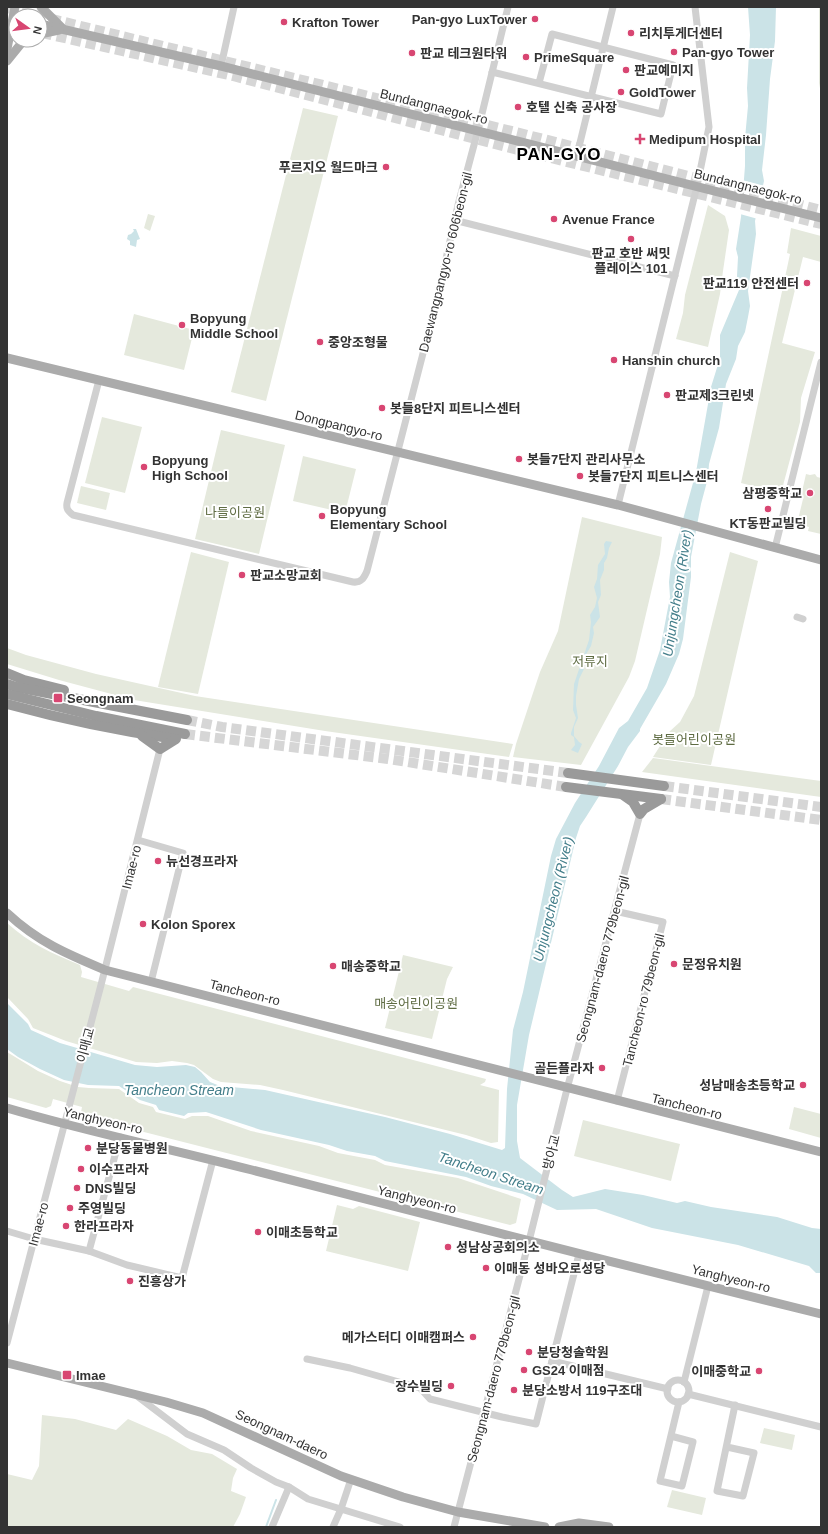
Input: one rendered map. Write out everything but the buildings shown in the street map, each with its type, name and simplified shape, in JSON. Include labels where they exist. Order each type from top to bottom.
[{"type":"highway","points":[[7,673],[24,680],[118,702],[150,712]]},
{"type":"highway","points":[[7,684],[187,720]]},
{"type":"highway","points":[[7,694],[96,716],[188,735],[175,739],[160,749],[145,737],[136,734]]},
{"type":"highway","points":[[7,704],[57,718],[136,734],[175,739]]},
{"type":"highway","points":[[568,773],[664,786]]},
{"type":"highway","points":[[569,788],[620,793],[637,799],[661,799],[648,806],[640,814]]},
{"type":"highway","points":[[637,799],[640,814]]},
{"type":"main road","points":[[41,7],[63,29]]},
{"type":"main road","name":"Bundangnaegok-ro","points":[[48,26],[221,66],[821,218]]},
{"type":"main road","points":[[48,32],[63,29]]},
{"type":"main road","points":[[7,61],[18,48]]},
{"type":"main road","name":"Dongpangyo-ro","points":[[7,358],[618,506],[775,548]]},
{"type":"main road","points":[[775,548],[821,560]]},
{"type":"main road","name":"Tancheon-ro","points":[[7,913],[17,922],[51,946],[105,970],[547,1084],[821,1152]]},
{"type":"main road","name":"Yanghyeon-ro","points":[[7,1108],[64,1125],[213,1160],[579,1254],[821,1314]]},
{"type":"main road","name":"Seongnam-daero","points":[[7,1363],[166,1402],[203,1413],[304,1460],[351,1479],[403,1497],[458,1512],[545,1527]]},
{"type":"main road","points":[[559,1527],[579,1523],[609,1527]]},
{"type":"street","points":[[221,66],[234,7]]},
{"type":"street","name":"Daewangpangyo-ro 606beon-gil","points":[[99,380],[66,508],[73,515],[358,582],[362,580],[367,571],[437,298],[454,220],[508,7]]},
{"type":"street","points":[[577,155],[613,7]]},
{"type":"street","points":[[618,506],[697,186],[709,127],[695,7]]},
{"type":"street","points":[[492,72],[661,114],[673,65],[552,34],[538,83]]},
{"type":"street","points":[[454,220],[675,276]]},
{"type":"street","points":[[775,548],[821,362]]},
{"type":"street","name":"Imae-ro","points":[[101,984],[160,749]]},
{"type":"street","name":"Seongnam-daero 779beon-gil","points":[[563,1105],[640,814]]},
{"type":"street","points":[[138,840],[183,853],[151,982]]},
{"type":"street","name":"Tancheon-ro 79beon-gil","points":[[615,911],[663,922],[617,1101]]},
{"type":"street","name":"이매교","points":[[69,1106],[101,984]]},
{"type":"street","name":"방아교","points":[[533,1223],[563,1105]]},
{"type":"street","name":"Imae-ro","points":[[7,1343],[69,1106]]},
{"type":"street","points":[[89,1251],[120,1137]]},
{"type":"street","points":[[7,1231],[34,1239],[89,1251],[127,1265],[182,1278],[213,1160]]},
{"type":"street","name":"Seongnam-daero 779beon-gil","points":[[454,1527],[533,1223]]},
{"type":"street","points":[[307,1359],[350,1368],[420,1388],[430,1399],[536,1424],[579,1254]]},
{"type":"street","points":[[684,1382],[708,1286]]},
{"type":"street","points":[[552,1361],[668,1389]]},
{"type":"street","points":[[674,1381],[684,1382],[688,1387],[688,1394],[684,1400],[679,1402],[671,1399],[668,1396],[669,1386],[674,1381]]},
{"type":"street","points":[[688,1394],[821,1427]]},
{"type":"street","points":[[136,1395],[187,1434],[224,1450],[260,1473],[289,1487],[308,1499],[341,1509],[381,1524],[400,1527]]},
{"type":"street","points":[[671,1436],[693,1442],[682,1486],[660,1481],[679,1402]]},
{"type":"street","points":[[727,1447],[754,1453],[743,1496],[717,1491],[735,1405]]},
{"type":"street","points":[[333,1527],[351,1479]]},
{"type":"street","points":[[272,1527],[289,1487]]},
{"type":"green space","points":[[819,7],[821,7],[821,94],[819,83]]},
{"type":"green space","points":[[303,108],[338,116],[266,401],[231,392]]},
{"type":"green space","points":[[708,205],[725,216],[729,230],[720,294],[708,347],[676,339],[683,313],[685,295]]},
{"type":"green space","points":[[148,214],[155,216],[150,231],[144,228]]},
{"type":"green space","points":[[791,228],[821,236],[821,262],[803,257],[782,343],[815,352],[801,398],[800,422],[781,493],[741,483],[790,254],[787,253]]},
{"type":"green space","points":[[134,314],[194,330],[184,370],[124,355]]},
{"type":"green space","points":[[102,417],[142,427],[125,493],[85,483]]},
{"type":"green space","name":"나들이공원","points":[[221,430],[285,445],[259,554],[195,539]]},
{"type":"green space","points":[[303,456],[356,469],[345,513],[293,501]]},
{"type":"green space","points":[[806,474],[815,474],[817,477],[821,478],[821,534],[808,531],[809,527],[797,524],[803,499],[801,496]]},
{"type":"green space","points":[[81,486],[110,493],[106,510],[77,503]]},
{"type":"green space","name":"저류지","points":[[582,517],[662,537],[660,554],[635,661],[629,677],[581,765],[513,757],[540,672],[558,631]]},
{"type":"green space","points":[[191,552],[229,562],[198,694],[158,687]]},
{"type":"green space","name":"봇들어린이공원","points":[[730,552],[758,561],[711,765],[653,757],[669,732],[680,722],[694,696]]},
{"type":"green space","points":[[7,648],[26,655],[96,674],[195,696],[513,744],[509,757],[325,731],[134,700],[59,680],[7,664]]},
{"type":"green space","points":[[653,758],[821,781],[821,797],[642,772]]},
{"type":"green space","points":[[7,923],[15,930],[42,947],[60,957],[80,965],[82,972],[81,977],[129,991],[133,987],[486,1079],[485,1082],[480,1085],[499,1090],[498,1142],[491,1143],[466,1135],[260,1085],[221,1082],[213,1079],[194,1065],[187,1063],[172,1061],[157,1063],[136,1062],[66,1041],[33,1028],[28,1019],[7,997]]},
{"type":"green space","name":"매송어린이공원","points":[[403,955],[453,967],[447,979],[432,1039],[385,1028]]},
{"type":"green space","points":[[7,1052],[38,1071],[78,1087],[119,1089],[139,1103],[153,1107],[156,1112],[185,1119],[192,1116],[208,1116],[251,1131],[319,1146],[338,1153],[375,1160],[385,1165],[458,1178],[521,1199],[516,1223],[510,1225],[85,1117],[81,1112],[82,1107],[53,1099],[51,1106],[46,1108],[7,1097]]},
{"type":"green space","points":[[794,1107],[821,1114],[821,1138],[789,1129]]},
{"type":"green space","points":[[583,1120],[680,1144],[671,1181],[574,1156]]},
{"type":"green space","points":[[337,1205],[353,1209],[359,1206],[420,1222],[408,1271],[326,1251]]},
{"type":"green space","points":[[42,1415],[75,1419],[116,1430],[128,1419],[167,1436],[191,1450],[212,1454],[237,1469],[233,1478],[231,1491],[246,1497],[240,1514],[233,1527],[7,1527],[7,1474],[32,1480],[39,1466]]},
{"type":"green space","points":[[764,1428],[795,1435],[792,1450],[760,1443]]},
{"type":"green space","points":[[672,1490],[706,1498],[702,1515],[667,1507]]},
{"type":"water","points":[[748,7],[776,7],[775,41],[762,170],[764,181],[755,221],[756,234],[748,291],[750,306],[745,332],[738,346],[736,359],[726,384],[719,428],[709,464],[708,478],[701,504],[691,557],[691,577],[683,639],[679,654],[666,684],[640,731],[628,747],[618,766],[580,826],[576,838],[529,1035],[517,1105],[517,1141],[520,1158],[573,1197],[605,1189],[643,1195],[677,1203],[685,1201],[711,1207],[777,1217],[812,1228],[821,1229],[821,1273],[816,1273],[809,1266],[738,1245],[652,1228],[596,1209],[557,1210],[523,1194],[491,1186],[466,1177],[385,1161],[375,1156],[347,1151],[329,1145],[261,1130],[206,1112],[188,1113],[184,1116],[159,1110],[156,1105],[140,1100],[119,1086],[88,1085],[64,1080],[18,1057],[7,1049],[7,1003],[28,1024],[31,1030],[60,1043],[135,1065],[157,1067],[186,1065],[195,1067],[210,1082],[220,1086],[265,1090],[385,1117],[450,1134],[502,1150],[505,1148],[507,1089],[513,1030],[523,992],[551,856],[556,839],[575,803],[599,766],[619,728],[628,721],[647,688],[660,650],[670,597],[669,582],[671,563],[696,472],[711,387],[720,358],[720,335],[739,290],[737,276],[738,257],[736,249],[741,217],[748,106],[747,88],[750,35]]},
{"type":"water","points":[[133,229],[136,229],[140,239],[137,240],[136,247],[130,245],[130,241],[127,239],[128,235],[134,231]]},
{"type":"water","points":[[606,541],[612,542],[604,563],[604,570],[600,580],[601,595],[598,602],[600,617],[593,627],[594,633],[591,646],[585,656],[584,669],[579,679],[576,696],[578,718],[574,727],[574,736],[582,744],[578,753],[571,750],[575,745],[574,737],[571,735],[576,718],[573,710],[574,684],[589,640],[591,622],[590,615],[595,607],[597,598],[594,587],[597,579],[598,565],[605,554],[604,544]]},
{"type":"pier","points":[[742,180],[765,186],[758,219],[740,214]]},
{"type":"waterway","points":[[266,1527],[276,1500]]},
{"type":"tunnel","points":[[7,8],[520,133],[821,210]]},
{"type":"tunnel","points":[[48,34],[233,76],[518,150],[821,224]]},
{"type":"tunnel","points":[[187,720],[222,727],[568,773]]},
{"type":"tunnel","points":[[185,734],[388,759],[566,787]]},
{"type":"tunnel","points":[[664,786],[821,807]]},
{"type":"tunnel","points":[[661,799],[821,820]]},
{"type":"place","name":"Pan-gyo LuxTower","points":[[535,19]]},
{"type":"place","name":"Krafton Tower","points":[[284,22]]},
{"type":"place","name":"리치투게더센터","points":[[631,33]]},
{"type":"place","name":"Pan-gyo Tower","points":[[674,52]]},
{"type":"place","name":"판교 테크원타워","points":[[412,53]]},
{"type":"place","name":"PrimeSquare","points":[[526,57]]},
{"type":"place","name":"판교예미지","points":[[626,70]]},
{"type":"place","name":"GoldTower","points":[[621,92]]},
{"type":"place","name":"호텔 신축 공사장","points":[[518,107]]},
{"type":"place","name":"Medipum Hospital","points":[[640,139]]},
{"type":"place","name":"푸르지오 월드마크","points":[[386,167]]},
{"type":"place","name":"Avenue France","points":[[554,219]]},
{"type":"place","name":"판교 호반 써밋 플레이스 101","points":[[631,239]]},
{"type":"place","name":"판교119 안전센터","points":[[807,283]]},
{"type":"place","name":"Bopyung Middle School","points":[[182,325]]},
{"type":"place","name":"중앙조형물","points":[[320,342]]},
{"type":"place","name":"Hanshin church","points":[[614,360]]},
{"type":"place","name":"판교제3크린넷","points":[[667,395]]},
{"type":"place","name":"봇들8단지 피트니스센터","points":[[382,408]]},
{"type":"place","name":"봇들7단지 관리사무소","points":[[519,459]]},
{"type":"place","name":"Bopyung High School","points":[[144,467]]},
{"type":"place","name":"봇들7단지 피트니스센터","points":[[580,476]]},
{"type":"place","name":"삼평중학교","points":[[810,493]]},
{"type":"place","name":"KT동판교빌딩","points":[[768,509]]},
{"type":"place","name":"Bopyung Elementary School","points":[[322,516]]},
{"type":"place","name":"판교소망교회","points":[[242,575]]},
{"type":"place","name":"Seongnam","points":[[58,698]]},
{"type":"place","name":"뉴선경프라자","points":[[158,861]]},
{"type":"place","name":"Kolon Sporex","points":[[143,924]]},
{"type":"place","name":"문정유치원","points":[[674,964]]},
{"type":"place","name":"매송중학교","points":[[333,966]]},
{"type":"place","name":"골든플라자","points":[[602,1068]]},
{"type":"place","name":"성남매송초등학교","points":[[803,1085]]},
{"type":"place","name":"분당동물병원","points":[[88,1148]]},
{"type":"place","name":"이수프라자","points":[[81,1169]]},
{"type":"place","name":"DNS빌딩","points":[[77,1188]]},
{"type":"place","name":"주영빌딩","points":[[70,1208]]},
{"type":"place","name":"한라프라자","points":[[66,1226]]},
{"type":"place","name":"이매초등학교","points":[[258,1232]]},
{"type":"place","name":"성남상공회의소","points":[[448,1247]]},
{"type":"place","name":"이매동 성바오로성당","points":[[486,1268]]},
{"type":"place","name":"진흥상가","points":[[130,1281]]},
{"type":"place","name":"메가스터디 이매캠퍼스","points":[[473,1337]]},
{"type":"place","name":"분당청솔학원","points":[[529,1352]]},
{"type":"place","name":"GS24 이매점","points":[[524,1370]]},
{"type":"place","name":"이매중학교","points":[[759,1371]]},
{"type":"place","name":"Imae","points":[[67,1375]]},
{"type":"place","name":"장수빌딩","points":[[451,1386]]},
{"type":"place","name":"분당소방서 119구조대","points":[[514,1390]]},
{"type":"district","name":"PAN-GYO","points":[[559,154]]},
{"type":"water label","name":"Unjungcheon (River)","points":[[677,593]]},
{"type":"water label","name":"Unjungcheon (River)","points":[[553,899]]},
{"type":"water label","name":"Tancheon Stream","points":[[179,1090]]},
{"type":"water label","name":"Tancheon Stream","points":[[491,1173]]}]
